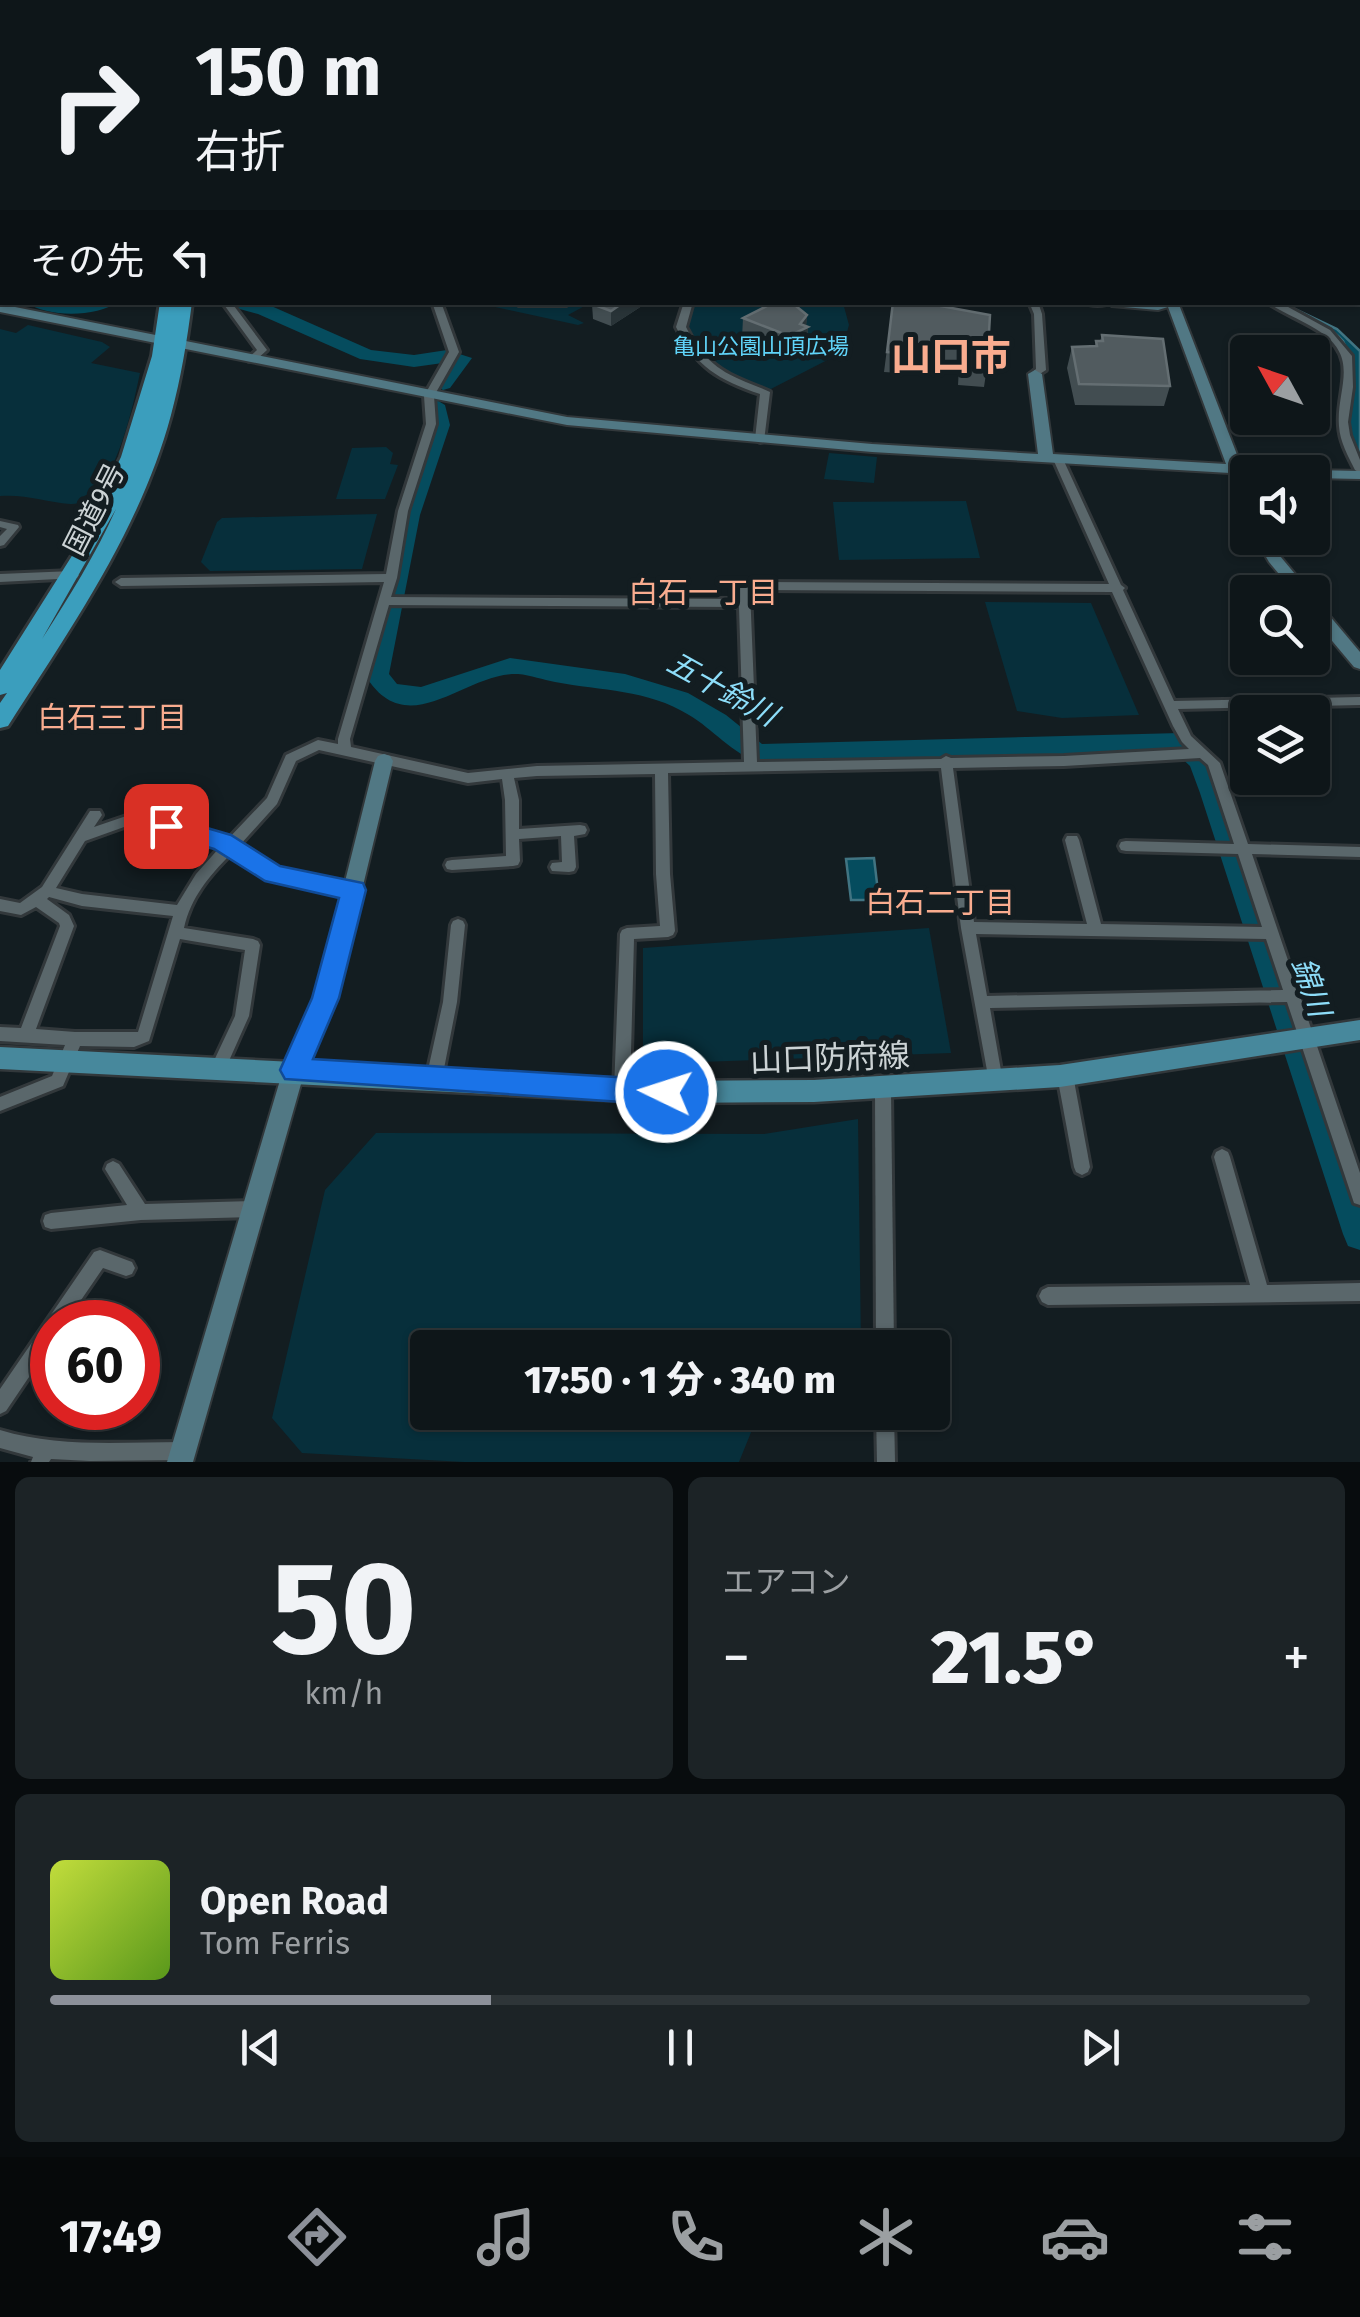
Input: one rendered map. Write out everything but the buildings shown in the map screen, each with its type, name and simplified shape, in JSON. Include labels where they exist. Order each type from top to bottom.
[{"type":"highway","name":"国道9号","points":[[0,720],[116,532],[161,429],[173,341],[168,305]]},
{"type":"highway","name":"国道9号","points":[[0,687],[73,575],[135,452],[183,305]]},
{"type":"main road","name":"山口防府線","points":[[0,1058],[71,1050],[220,1067],[622,1090],[746,1093],[882,1090],[1065,1075],[1360,1030]]},
{"type":"street","points":[[228,305],[262,350],[252,359]]},
{"type":"street","points":[[345,750],[344,739],[392,601],[391,578],[403,511],[431,424],[429,396],[453,356],[437,305]]},
{"type":"street","points":[[688,305],[681,327],[699,360],[732,382],[766,392],[760,439]]},
{"type":"street","points":[[1034,305],[1041,370],[1035,374],[1052,458],[1118,588],[1186,739],[1214,763],[1290,996],[1297,1040],[1354,1165],[1360,1197]]},
{"type":"street","points":[[1171,305],[1230,455]]},
{"type":"street","points":[[1278,305],[1327,332],[1347,356],[1341,422],[1360,472],[1330,473]]},
{"type":"street","points":[[0,308],[567,421],[760,439],[1230,469]]},
{"type":"street","points":[[0,524],[14,527],[0,543]]},
{"type":"street","points":[[1272,555],[1288,575]]},
{"type":"street","points":[[0,580],[73,575]]},
{"type":"street","points":[[121,582],[391,578]]},
{"type":"street","points":[[0,580],[48,582]]},
{"type":"street","points":[[751,762],[744,586],[1118,588]]},
{"type":"street","points":[[392,601],[744,603]]},
{"type":"street","points":[[1330,627],[1360,663]]},
{"type":"street","points":[[1170,704],[1360,701]]},
{"type":"street","points":[[0,1034],[26,1035],[71,1050],[144,1036],[162,983],[170,939],[176,932],[178,911],[229,845],[274,797],[292,758],[318,744],[468,778],[751,762],[1056,761],[1201,753]]},
{"type":"street","points":[[0,1438],[43,1455],[182,1456],[294,1070],[326,998],[384,761]]},
{"type":"street","points":[[946,761],[968,928],[995,1082]]},
{"type":"street","points":[[622,1090],[626,934],[668,931],[662,874],[661,768]]},
{"type":"street","points":[[452,865],[514,861],[507,774]]},
{"type":"street","points":[[0,906],[20,908],[42,896],[96,815]]},
{"type":"street","points":[[80,837],[138,817],[229,845],[274,874],[354,890]]},
{"type":"street","points":[[514,834],[574,830],[568,867],[557,867]]},
{"type":"street","points":[[1072,840],[1095,928]]},
{"type":"street","points":[[1126,846],[1360,852]]},
{"type":"street","points":[[42,896],[178,911]]},
{"type":"street","points":[[26,1035],[67,926],[42,896]]},
{"type":"street","points":[[434,1079],[450,1002],[458,925]]},
{"type":"street","points":[[968,928],[1269,933]]},
{"type":"street","points":[[176,932],[252,945],[242,1016],[220,1067]]},
{"type":"street","points":[[982,1002],[1290,996]]},
{"type":"street","points":[[0,1104],[58,1081],[71,1050]]},
{"type":"street","points":[[1065,1075],[1082,1167]]},
{"type":"street","points":[[882,1090],[885,1330]]},
{"type":"street","points":[[1222,1157],[1261,1294]]},
{"type":"street","points":[[112,1169],[141,1212]]},
{"type":"street","points":[[51,1221],[141,1212],[252,1209]]},
{"type":"street","points":[[71,1300],[100,1258],[126,1268]]},
{"type":"street","points":[[1048,1296],[1360,1292]]},
{"type":"street","points":[[0,1405],[30,1361]]},
{"type":"street","points":[[886,1430],[886,1462]]},
{"type":"green space","points":[[486,305],[586,305],[568,315],[584,323],[578,325]]},
{"type":"green space","name":"亀山公園山頂広場","points":[[688,305],[844,305],[849,325],[841,353],[765,392],[735,380],[706,360],[688,335]]},
{"type":"green space","points":[[28,325],[102,342],[110,347],[91,363],[140,373],[119,452],[98,489],[85,500],[70,504],[0,496],[0,329],[16,333]]},
{"type":"green space","points":[[386,447],[393,453],[390,464],[398,465],[385,499],[336,499],[352,448]]},
{"type":"green space","points":[[829,453],[877,457],[874,483],[824,479]]},
{"type":"green space","points":[[966,501],[980,558],[839,560],[833,502]]},
{"type":"green space","points":[[377,514],[362,569],[210,571],[201,562],[222,518]]},
{"type":"green space","points":[[985,602],[1091,603],[1139,715],[1062,718],[1017,711]]},
{"type":"green space","points":[[929,928],[951,1053],[643,1064],[643,948]]},
{"type":"green space","points":[[858,1119],[861,1330],[410,1330],[410,1430],[752,1430],[739,1462],[464,1462],[302,1453],[272,1418],[325,1190],[376,1133],[764,1134]]},
{"type":"shaded area","points":[[1286,305],[1337,329],[1360,351],[1360,453],[1351,440],[1345,411],[1347,354],[1343,341],[1322,324]]},
{"type":"shaded area","points":[[874,858],[879,900],[851,900],[846,859]]},
{"type":"waterway","name":"五十鈴川","points":[[43,305],[55,309],[86,305]]},
{"type":"waterway","name":"五十鈴川","points":[[240,305],[263,309],[367,355],[414,361],[463,358],[443,384]]},
{"type":"waterway","name":"五十鈴川","points":[[435,405],[440,425],[409,515],[377,675],[388,690],[403,696],[421,696],[510,666],[625,682],[661,691],[698,708],[759,753],[1180,742],[1201,761],[1213,793],[1360,1234]]},
{"type":"district","name":"山口市","points":[[951,356]]},
{"type":"district","name":"白石一丁目","points":[[703,593]]},
{"type":"district","name":"白石三丁目","points":[[112,718]]},
{"type":"district","name":"白石二丁目","points":[[940,903]]},
{"type":"route","points":[[166,826],[222,842],[274,874],[354,890],[326,998],[294,1070],[666,1092]]},
{"type":"water label","name":"錦川","points":[[1311,987]]}]
